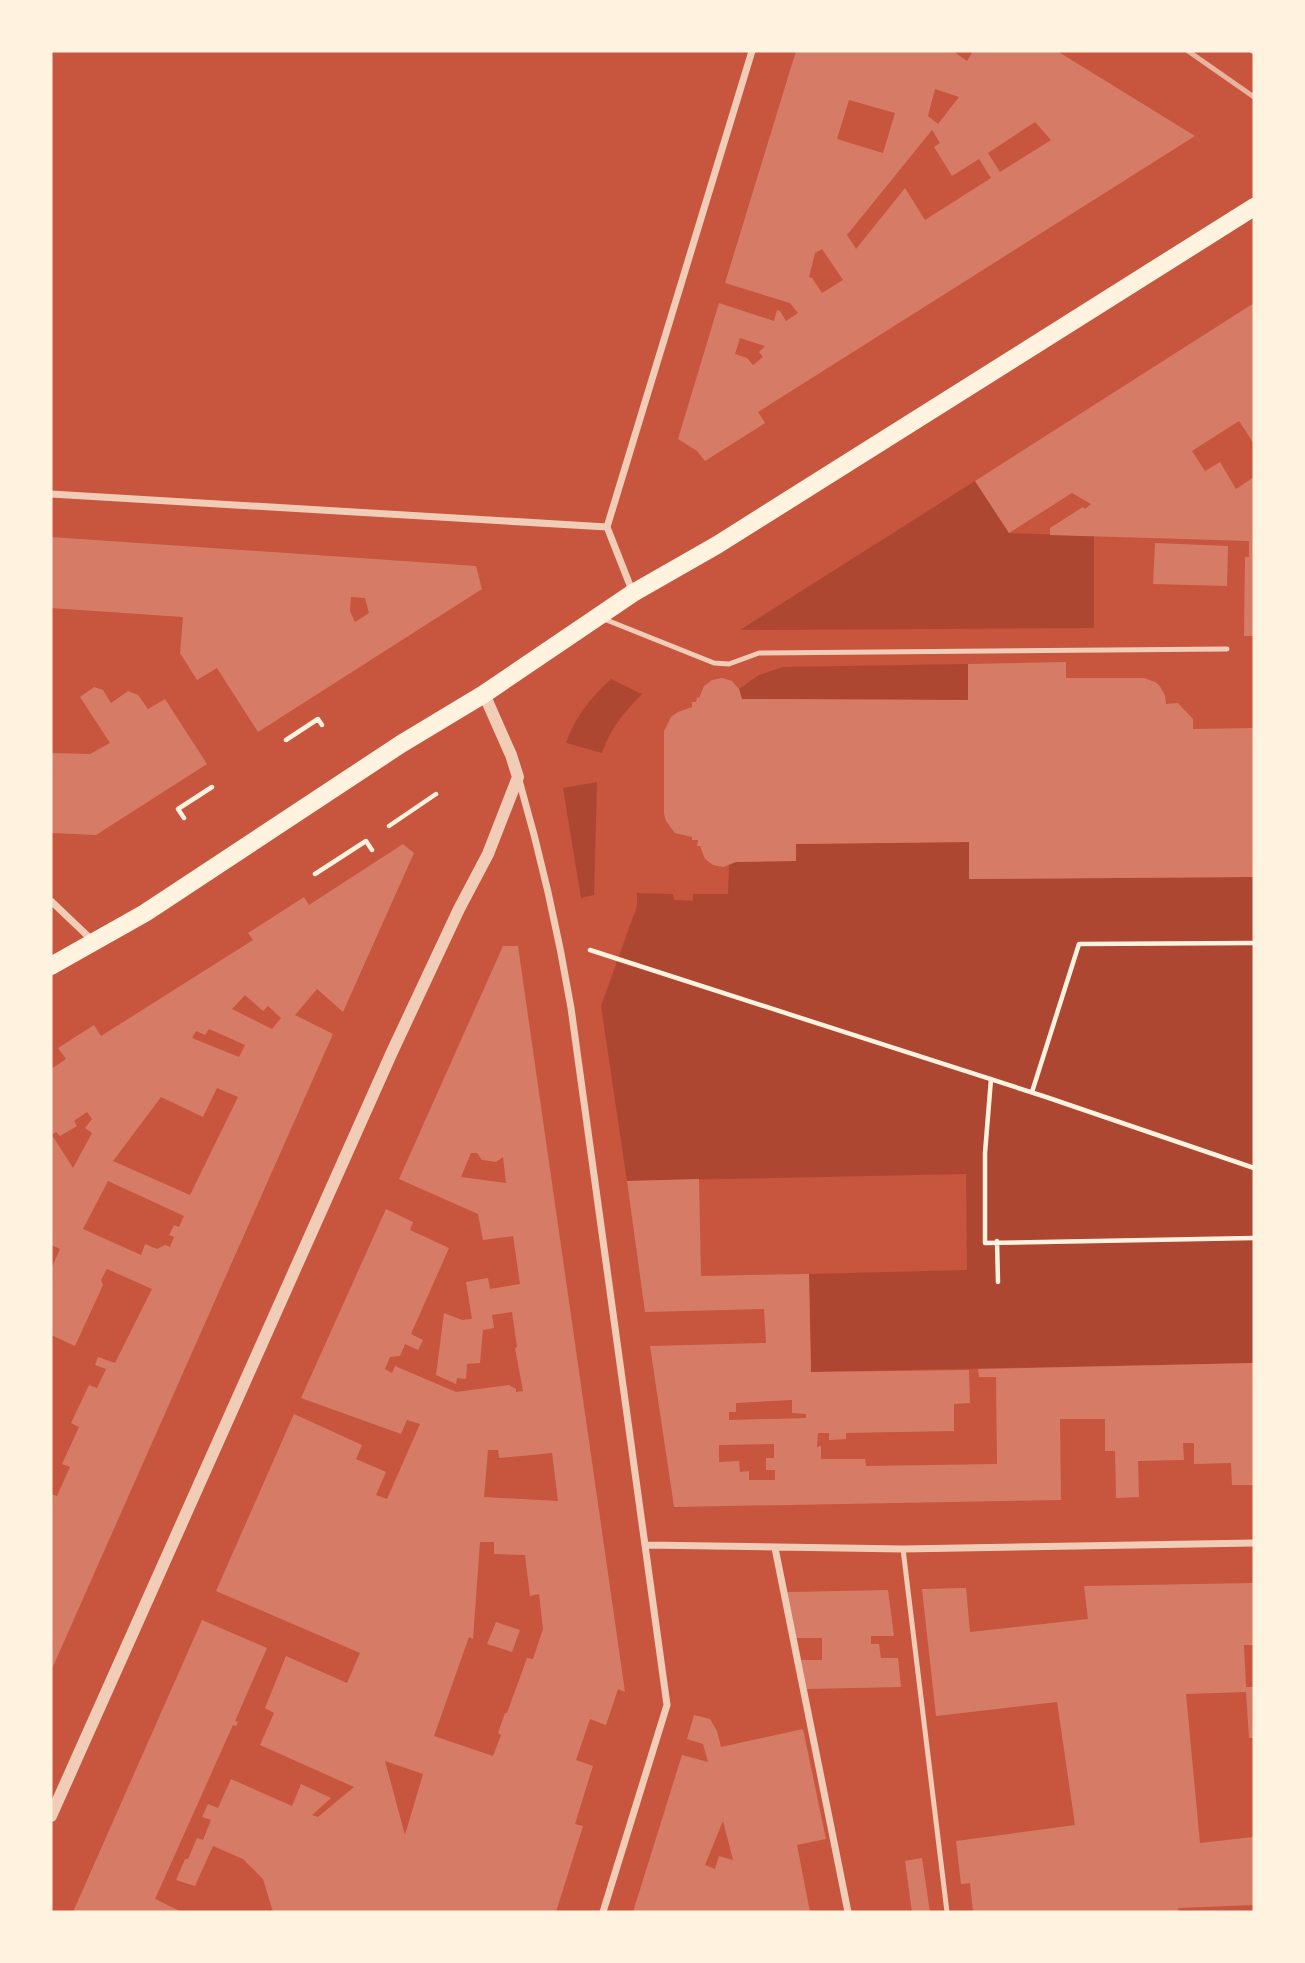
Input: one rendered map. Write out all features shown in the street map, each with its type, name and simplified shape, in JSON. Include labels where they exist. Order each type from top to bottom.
[{"type":"main road","points":[[51,966],[145,913],[401,744],[484,694],[632,593],[717,545],[1254,207]]},
{"type":"street","points":[[632,593],[607,527],[752,51]]},
{"type":"street","points":[[51,494],[607,527]]},
{"type":"street","points":[[484,694],[518,777],[538,847],[559,940],[575,1035],[667,1706],[603,1912]]},
{"type":"street","points":[[51,1816],[392,1052],[488,854],[518,777]]},
{"type":"street","points":[[51,901],[93,941]]},
{"type":"street","points":[[646,1545],[902,1549],[1254,1543]]},
{"type":"street","points":[[775,1548],[848,1912]]},
{"type":"lane","points":[[598,617],[714,663],[729,664],[760,653],[1227,649]]},
{"type":"lane","points":[[902,1549],[947,1912]]},
{"type":"path","points":[[286,740],[318,719],[322,725]]},
{"type":"path","points":[[184,818],[178,809],[212,787]]},
{"type":"path","points":[[389,826],[436,794]]},
{"type":"path","points":[[315,874],[366,841],[372,850]]},
{"type":"path","points":[[559,940],[1032,1092],[1254,1168]]},
{"type":"path","points":[[1032,1092],[1079,944],[1254,943]]},
{"type":"path","points":[[991,1079],[985,1153],[985,1243],[1254,1238]]},
{"type":"path","points":[[997,1241],[998,1282]]},
{"type":"shaded area","points":[[975,481],[1009,533],[1094,536],[1094,628],[740,630]]},
{"type":"shaded area","points":[[968,664],[968,700],[742,699],[739,689],[759,675],[783,667]]},
{"type":"shaded area","points":[[611,679],[642,694],[618,721],[602,753],[566,743],[584,708]]},
{"type":"shaded area","points":[[597,782],[594,895],[581,898],[563,788]]},
{"type":"shaded area","points":[[969,842],[969,879],[1254,877],[1254,1363],[811,1372],[809,1274],[967,1270],[966,1174],[627,1181],[601,1006],[637,906],[637,893],[673,894],[674,900],[693,901],[693,894],[728,894],[729,865],[736,862],[796,861],[796,844]]},
{"type":"building","points":[[796,51],[953,51],[967,61],[973,51],[1057,51],[1195,136],[758,412],[765,423],[705,461],[697,451],[678,439],[719,303],[774,321],[777,310],[786,321],[798,313],[790,303],[725,283]],"holes":[[[935,89],[959,97],[938,124],[928,116]],[[849,100],[895,113],[883,153],[837,139]],[[1035,122],[1051,140],[1000,172],[988,153]],[[932,130],[940,143],[934,147],[952,176],[979,159],[991,178],[925,220],[905,188],[856,249],[847,235]],[[822,249],[843,280],[822,293],[809,277],[815,253]],[[740,338],[765,346],[759,352],[763,357],[753,365],[747,358],[735,354]]]},
{"type":"building","points":[[1254,303],[1254,444],[1239,421],[1192,451],[1205,471],[1220,462],[1236,489],[1254,477],[1254,636],[1244,636],[1245,557],[1249,557],[1249,541],[1050,535],[1050,528],[1091,504],[1072,493],[1009,533],[975,481]]},
{"type":"building","points":[[51,537],[476,566],[482,589],[258,732],[217,668],[197,680],[180,653],[183,617],[51,608]],"holes":[[[351,597],[365,598],[369,613],[355,622],[350,611]]]},
{"type":"building","points":[[1155,543],[1228,546],[1227,586],[1153,584]]},
{"type":"building","points":[[1066,662],[1066,678],[1144,678],[1155,682],[1165,695],[1166,704],[1178,703],[1193,719],[1193,729],[1254,728],[1254,877],[969,879],[969,842],[796,844],[796,861],[736,862],[723,867],[713,865],[705,859],[700,846],[697,846],[698,840],[675,833],[666,821],[664,731],[671,717],[692,707],[692,702],[696,702],[704,686],[712,680],[722,678],[732,681],[739,689],[742,699],[968,700],[968,664]]},
{"type":"building","points":[[94,687],[103,690],[111,703],[128,691],[138,695],[148,709],[165,699],[207,764],[96,835],[51,833],[51,753],[90,754],[110,743],[80,697]]},
{"type":"building","points":[[403,844],[414,853],[343,1012],[317,989],[295,1015],[333,1034],[51,1671],[51,1494],[57,1496],[70,1467],[62,1464],[79,1427],[71,1423],[89,1385],[97,1388],[106,1369],[95,1365],[98,1357],[115,1363],[152,1289],[107,1269],[101,1280],[103,1285],[75,1346],[51,1335],[51,1269],[60,1249],[51,1245],[51,1069],[66,1059],[58,1048],[94,1025],[101,1036],[253,940],[248,933],[304,897],[309,905]],"holes":[[[245,995],[263,1011],[268,1006],[281,1018],[272,1029],[232,1009]],[[209,1029],[245,1045],[239,1057],[192,1038],[196,1031],[205,1035]],[[217,1088],[238,1097],[190,1195],[113,1161],[161,1097],[203,1117]],[[87,1112],[92,1119],[85,1128],[92,1133],[73,1168],[52,1135],[56,1132],[60,1136],[77,1126],[74,1121]],[[108,1181],[184,1216],[179,1227],[174,1225],[169,1235],[174,1237],[170,1247],[165,1245],[157,1249],[145,1244],[141,1255],[83,1229]]]},
{"type":"building","points":[[503,946],[518,946],[625,1692],[618,1689],[606,1725],[590,1719],[576,1760],[593,1766],[575,1824],[583,1826],[556,1912],[273,1912],[263,1879],[243,1859],[213,1846],[195,1886],[176,1880],[197,1838],[203,1840],[211,1820],[202,1817],[208,1804],[218,1808],[231,1779],[292,1806],[301,1784],[331,1798],[312,1815],[318,1817],[354,1787],[260,1745],[274,1713],[265,1708],[286,1656],[347,1683],[360,1653],[216,1591],[294,1414],[362,1445],[356,1459],[386,1472],[376,1495],[387,1499],[420,1424],[407,1420],[401,1434],[301,1398],[386,1209],[413,1222],[410,1230],[449,1248],[411,1334],[423,1340],[418,1350],[405,1344],[400,1356],[390,1357],[385,1369],[392,1373],[395,1366],[456,1392],[509,1385],[516,1389],[516,1392],[523,1391],[512,1312],[492,1315],[494,1328],[483,1330],[480,1363],[467,1364],[466,1379],[457,1378],[456,1384],[436,1375],[444,1313],[462,1320],[472,1319],[466,1282],[488,1278],[490,1289],[520,1284],[513,1236],[483,1240],[478,1214],[399,1179]],"holes":[[[471,1153],[477,1153],[482,1160],[496,1162],[503,1157],[506,1183],[461,1177]],[[488,1450],[498,1450],[499,1458],[552,1453],[558,1501],[484,1497]],[[480,1542],[494,1542],[494,1554],[525,1555],[530,1596],[539,1594],[543,1629],[533,1659],[527,1658],[505,1713],[493,1756],[434,1736],[469,1637],[473,1639]],[[385,1761],[423,1774],[405,1835]]]},
{"type":"building","points":[[699,1179],[701,1276],[809,1274],[811,1372],[969,1370],[970,1403],[954,1404],[954,1431],[846,1433],[846,1439],[829,1440],[829,1433],[818,1433],[817,1447],[821,1446],[821,1459],[865,1459],[866,1466],[997,1464],[996,1377],[979,1377],[978,1369],[1254,1363],[1254,1485],[1232,1485],[1231,1463],[1194,1464],[1194,1443],[1183,1443],[1184,1460],[1138,1461],[1139,1497],[1116,1498],[1115,1451],[1105,1451],[1105,1419],[1060,1419],[1061,1500],[674,1507],[650,1346],[766,1343],[764,1309],[645,1312],[627,1181]],"holes":[[[792,1400],[792,1413],[806,1414],[806,1418],[729,1420],[729,1412],[736,1412],[736,1403]],[[774,1444],[774,1458],[766,1458],[766,1470],[775,1470],[775,1480],[749,1480],[749,1471],[740,1472],[739,1461],[719,1462],[719,1445]]]},
{"type":"building","points":[[1254,1583],[1254,1645],[1244,1645],[1246,1687],[1254,1687],[1254,1738],[1249,1738],[1246,1692],[1186,1694],[1200,1843],[1253,1837],[1254,1905],[1178,1908],[1179,1912],[973,1912],[970,1883],[961,1884],[956,1841],[1075,1825],[1057,1702],[936,1716],[922,1589],[966,1588],[970,1632],[1088,1619],[1084,1586]]},
{"type":"building","points":[[888,1590],[894,1636],[871,1636],[871,1644],[879,1644],[881,1658],[898,1658],[901,1687],[807,1689],[801,1660],[822,1660],[822,1638],[796,1638],[787,1592]]},
{"type":"building","points":[[202,1620],[267,1648],[235,1721],[238,1722],[236,1726],[233,1725],[155,1899],[182,1912],[73,1912]]},
{"type":"building","points":[[496,1622],[520,1630],[512,1652],[487,1644]]},
{"type":"building","points":[[694,1715],[710,1719],[717,1731],[721,1747],[803,1729],[826,1839],[797,1845],[810,1912],[633,1912],[682,1755],[708,1762],[703,1744],[687,1739]],"holes":[[[723,1821],[733,1860],[719,1856],[715,1869],[705,1865]]]},
{"type":"building","points":[[922,1858],[930,1912],[912,1912],[905,1861]]},
{"type":"railway","points":[[1188,51],[1254,97]]}]
